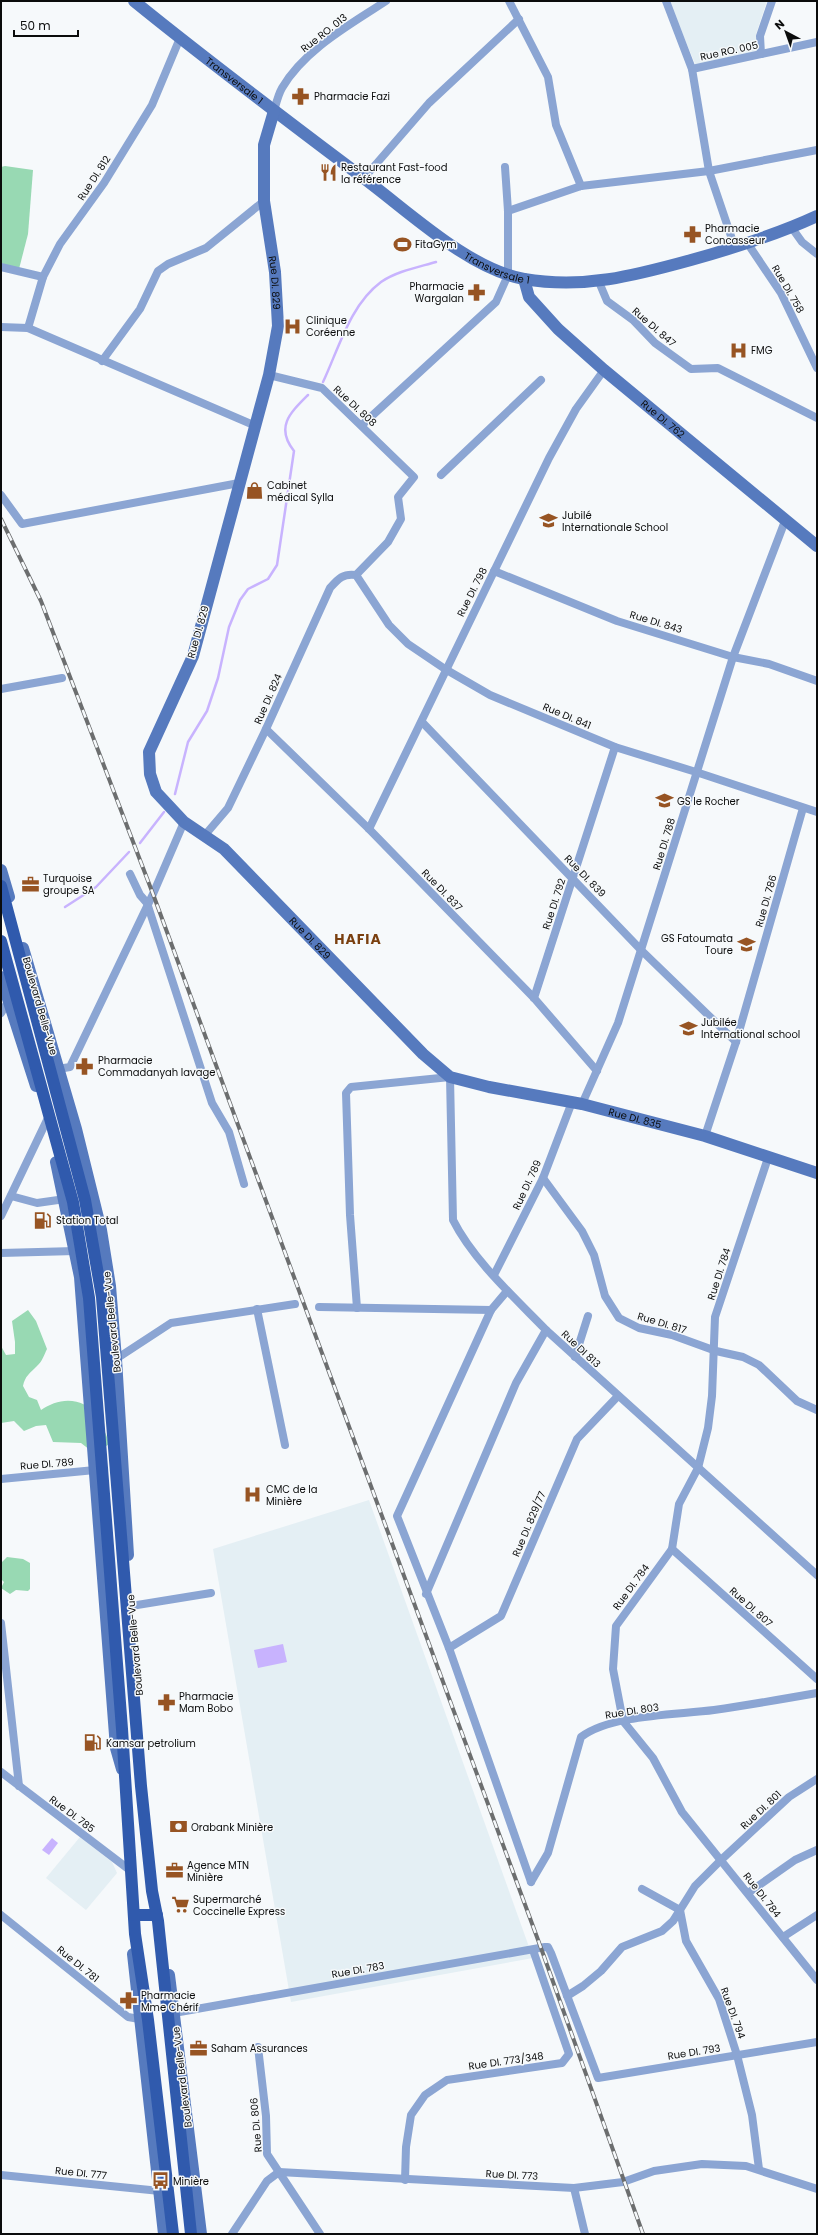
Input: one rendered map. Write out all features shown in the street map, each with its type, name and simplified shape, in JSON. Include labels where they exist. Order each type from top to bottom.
[{"type":"main road","name":"Boulevard Belle-Vue","points":[[1,886],[85,1200],[102,1297],[141,1789],[152,1891],[158,1918],[191,2234]]},
{"type":"main road","name":"Boulevard Belle-Vue","points":[[1,941],[73,1202],[90,1298],[135,1934],[143,2019],[173,2234]]},
{"type":"main road","points":[[126,1795],[141,1789]]},
{"type":"main road","points":[[134,1915],[158,1918]]},
{"type":"street","name":"Transversale 1","points":[[134,1],[274,111],[452,246],[508,275],[524,279],[570,284],[599,282],[658,269],[735,248],[792,228],[817,216]]},
{"type":"street","name":"Rue RO. 013","points":[[274,111],[282,88],[307,58],[344,28],[386,1]]},
{"type":"street","points":[[509,1],[548,77],[556,125],[581,186]]},
{"type":"street","points":[[666,1],[692,69],[709,171],[735,248]]},
{"type":"street","points":[[761,54],[760,36],[772,1]]},
{"type":"street","points":[[364,178],[429,103],[519,19]]},
{"type":"street","name":"Rue DI. 812","points":[[28,328],[43,277],[60,244],[104,184],[152,105],[180,38]]},
{"type":"street","name":"Rue RO. 005","points":[[692,69],[817,42]]},
{"type":"street","name":"Rue DI. 829","points":[[274,111],[264,145],[264,201],[275,272],[278,326],[269,376],[193,656],[149,752],[150,774],[156,792],[184,822],[224,849],[423,1054],[450,1077]]},
{"type":"street","points":[[508,211],[581,186],[709,171],[817,150]]},
{"type":"street","points":[[362,425],[496,302],[508,275],[508,211],[505,167]]},
{"type":"street","points":[[102,361],[140,309],[158,271],[168,264],[206,248],[264,201]]},
{"type":"street","points":[[792,228],[802,242],[817,254]]},
{"type":"street","name":"Rue DI. 758","points":[[748,244],[781,293],[817,368]]},
{"type":"street","points":[[1,267],[43,277]]},
{"type":"street","name":"Rue DI. 762","points":[[524,279],[529,297],[558,329],[604,370],[817,546]]},
{"type":"street","name":"Rue DI. 847","points":[[599,282],[607,301],[633,320],[655,343],[691,369],[718,368],[817,418]]},
{"type":"street","points":[[1,327],[28,328],[256,426]]},
{"type":"street","name":"Rue DI. 798","points":[[369,829],[422,722],[445,669],[549,458],[576,409],[604,370]]},
{"type":"street","name":"Rue DI. 808","points":[[269,376],[322,388],[362,425],[414,477]]},
{"type":"street","points":[[441,475],[541,380]]},
{"type":"street","name":"Rue DI. 824","points":[[205,835],[228,808],[266,729],[330,588],[340,577],[353,575],[388,542],[401,519],[398,497],[414,477]]},
{"type":"street","points":[[1,495],[22,524],[239,483]]},
{"type":"street","name":"Rue DI. 788","points":[[577,1103],[597,1071],[618,1023],[642,951],[696,772],[733,657],[785,521]]},
{"type":"street","name":"Rue DI. 843","points":[[494,571],[617,621],[733,657],[769,664],[817,681]]},
{"type":"street","name":"Rue DI. 841","points":[[353,575],[389,625],[408,644],[445,669],[490,695],[615,747],[817,812]]},
{"type":"street","points":[[1,689],[62,678]]},
{"type":"street","name":"Rue DI. 839","points":[[422,722],[642,951],[736,1042]]},
{"type":"street","name":"Rue DI. 837","points":[[266,729],[369,829],[534,998],[597,1071]]},
{"type":"street","name":"Rue DI. 792","points":[[534,998],[615,747]]},
{"type":"street","name":"Rue DI. 786","points":[[705,1136],[736,1042],[803,808]]},
{"type":"street","points":[[58,1068],[70,1066],[184,822]]},
{"type":"street","name":"Boulevard Belle-Vue","points":[[1,870],[76,1129],[101,1230],[110,1286],[116,1359],[131,1606],[142,1728],[141,1789]]},
{"type":"street","points":[[130,874],[140,895],[147,903],[212,1103],[229,1132],[244,1184]]},
{"type":"street","name":"Boulevard Belle-Vue","points":[[1,977],[47,1120],[65,1199],[80,1277],[116,1748],[125,1781]]},
{"type":"street","points":[[1,1013],[8,1002]]},
{"type":"street","points":[[357,1308],[350,1215],[346,1093],[351,1087],[450,1077]]},
{"type":"street","name":"Rue DI. 835","points":[[450,1077],[490,1087],[577,1103],[705,1136],[768,1158],[816,1170]]},
{"type":"street","name":"Rue DI 813","points":[[450,1077],[453,1220],[460,1234],[507,1291],[546,1330],[817,1575]]},
{"type":"street","name":"Rue DI. 789","points":[[494,1274],[543,1178],[577,1103]]},
{"type":"street","points":[[1,1216],[47,1120]]},
{"type":"street","name":"Rue DI. 784","points":[[768,1158],[715,1317],[716,1351],[709,1421],[698,1468],[679,1504],[672,1549],[616,1626],[613,1669],[622,1721],[653,1758],[682,1812],[817,1980]]},
{"type":"street","name":"Rue DI. 817","points":[[543,1178],[582,1231],[594,1256],[605,1296],[619,1318],[639,1328],[672,1335],[716,1351],[744,1357],[759,1365],[797,1401],[817,1410]]},
{"type":"street","points":[[11,1196],[37,1202],[65,1199]]},
{"type":"street","points":[[1,1253],[75,1251]]},
{"type":"street","points":[[449,1648],[426,1594],[397,1516],[491,1310],[507,1291]]},
{"type":"street","points":[[116,1359],[171,1322],[295,1304]]},
{"type":"street","points":[[319,1307],[491,1310]]},
{"type":"street","points":[[257,1309],[285,1445]]},
{"type":"street","points":[[575,1357],[588,1316]]},
{"type":"street","points":[[426,1594],[516,1383],[546,1330]]},
{"type":"street","name":"Rue DI. 829/77","points":[[449,1648],[501,1616],[577,1439],[618,1396]]},
{"type":"street","name":"Rue DI. 789","points":[[1,1479],[95,1470]]},
{"type":"street","name":"Rue DI. 807","points":[[672,1549],[817,1679]]},
{"type":"street","points":[[131,1606],[211,1593]]},
{"type":"street","points":[[1,1623],[18,1786]]},
{"type":"street","name":"Rue DI. 803","points":[[449,1648],[531,1882],[548,1853],[581,1737],[593,1728],[622,1721],[716,1710],[817,1693]]},
{"type":"street","name":"Rue DI. 785","points":[[1,1772],[131,1871]]},
{"type":"street","name":"Rue DI. 801","points":[[722,1860],[789,1797],[817,1779]]},
{"type":"street","points":[[748,1893],[795,1860],[817,1850]]},
{"type":"street","points":[[567,1996],[583,1986],[601,1971],[622,1947],[662,1931],[673,1921],[695,1886],[722,1860]]},
{"type":"street","points":[[642,1889],[680,1910]]},
{"type":"street","name":"Rue DI. 794","points":[[680,1910],[686,1941],[719,1999],[737,2055],[752,2115],[759,2169]]},
{"type":"street","points":[[783,1937],[817,1915]]},
{"type":"street","name":"Rue DI. 781","points":[[1,1916],[128,2016],[143,2019]]},
{"type":"street","name":"Boulevard Belle-Vue","points":[[158,1918],[165,1939],[201,2234]]},
{"type":"street","name":"Rue DI. 783","points":[[174,2013],[545,1947],[551,1953],[567,1996]]},
{"type":"street","name":"Rue DI. 773/348","points":[[405,2180],[406,2147],[411,2115],[425,2095],[447,2080],[562,2063],[567,2059],[569,2054],[533,1950]]},
{"type":"street","name":"Rue DI. 793","points":[[567,1996],[598,2078],[817,2042]]},
{"type":"street","name":"Boulevard Belle-Vue","points":[[143,2019],[164,2234]]},
{"type":"street","name":"Rue DI. 806","points":[[258,2047],[266,2116],[268,2154],[320,2234]]},
{"type":"street","name":"Rue DI. 773","points":[[279,2172],[574,2188],[623,2182],[654,2171],[702,2164],[746,2166],[817,2189]]},
{"type":"street","points":[[232,2234],[267,2181],[279,2172]]},
{"type":"street","name":"Rue DI. 777","points":[[1,2175],[160,2191]]},
{"type":"street","points":[[574,2188],[585,2234]]},
{"type":"shaded area","points":[[669,1],[767,1],[756,34],[759,54],[696,66]]},
{"type":"shaded area","points":[[369,1500],[533,1958],[291,2002],[213,1549]]},
{"type":"shaded area","points":[[283,1644],[287,1662],[258,1668],[254,1650]]},
{"type":"shaded area","points":[[80,1837],[112,1862],[117,1873],[86,1910],[46,1878]]},
{"type":"shaded area","points":[[52,1838],[58,1843],[49,1855],[42,1850]]},
{"type":"green space","points":[[5,166],[33,170],[28,234],[19,269],[1,263],[1,167]]},
{"type":"green space","points":[[28,1310],[36,1321],[47,1349],[40,1362],[26,1377],[23,1386],[29,1397],[37,1400],[41,1410],[51,1404],[62,1401],[74,1401],[86,1406],[103,1428],[108,1440],[109,1444],[98,1452],[90,1450],[81,1443],[53,1442],[46,1425],[36,1426],[24,1431],[14,1421],[1,1423],[1,1346],[6,1355],[15,1354],[12,1321]]},
{"type":"green space","points":[[7,1557],[23,1559],[30,1563],[30,1589],[28,1591],[16,1590],[10,1594],[1,1588],[4,1582],[1,1579],[1,1563]]},
{"type":"waterway","points":[[323,382],[346,328],[353,315],[370,292],[387,278],[436,262]]},
{"type":"waterway","points":[[175,794],[188,742],[207,711],[218,678],[229,627],[240,600],[248,589],[268,579],[277,565],[294,451],[288,442],[285,427],[291,414],[308,395]]},
{"type":"waterway","points":[[140,843],[164,812]]},
{"type":"waterway","points":[[65,907],[96,887],[129,852]]},
{"type":"railway","points":[[1,519],[41,601],[153,894],[541,1948],[643,2234]]},
{"type":"place","name":"Pharmacie Fazi","points":[[301,96]]},
{"type":"place","name":"Restaurant Fast-food la référence","points":[[328,173]]},
{"type":"place","name":"Pharmacie Concasseur","points":[[692,234]]},
{"type":"place","name":"FitaGym","points":[[402,244]]},
{"type":"place","name":"Pharmacie Wargalan","points":[[477,292]]},
{"type":"place","name":"Clinique Coréenne","points":[[293,326]]},
{"type":"place","name":"FMG","points":[[738,350]]},
{"type":"place","name":"Cabinet médical Sylla","points":[[254,491]]},
{"type":"place","name":"Jubilé Internationale School","points":[[549,521]]},
{"type":"place","name":"GS le Rocher","points":[[664,801]]},
{"type":"place","name":"Turquoise groupe SA","points":[[30,884]]},
{"type":"place","name":"GS Fatoumata Toure","points":[[746,944]]},
{"type":"place","name":"Jubilée International school","points":[[688,1028]]},
{"type":"place","name":"Pharmacie Commadanyah lavage","points":[[85,1066]]},
{"type":"place","name":"Station Total","points":[[43,1220]]},
{"type":"place","name":"CMC de la Minière","points":[[253,1495]]},
{"type":"place","name":"Pharmacie Mam Bobo","points":[[166,1702]]},
{"type":"place","name":"Kamsar petrolium","points":[[93,1743]]},
{"type":"place","name":"Orabank Minière","points":[[178,1827]]},
{"type":"place","name":"Agence MTN Minière","points":[[174,1871]]},
{"type":"place","name":"Supermarché Coccinelle Express","points":[[180,1905]]},
{"type":"place","name":"Pharmacie Mme Chérif","points":[[128,2001]]},
{"type":"place","name":"Saham Assurances","points":[[198,2048]]},
{"type":"place","name":"Minière","points":[[160,2181]]},
{"type":"district","name":"HAFIA","points":[[358,939]]}]
